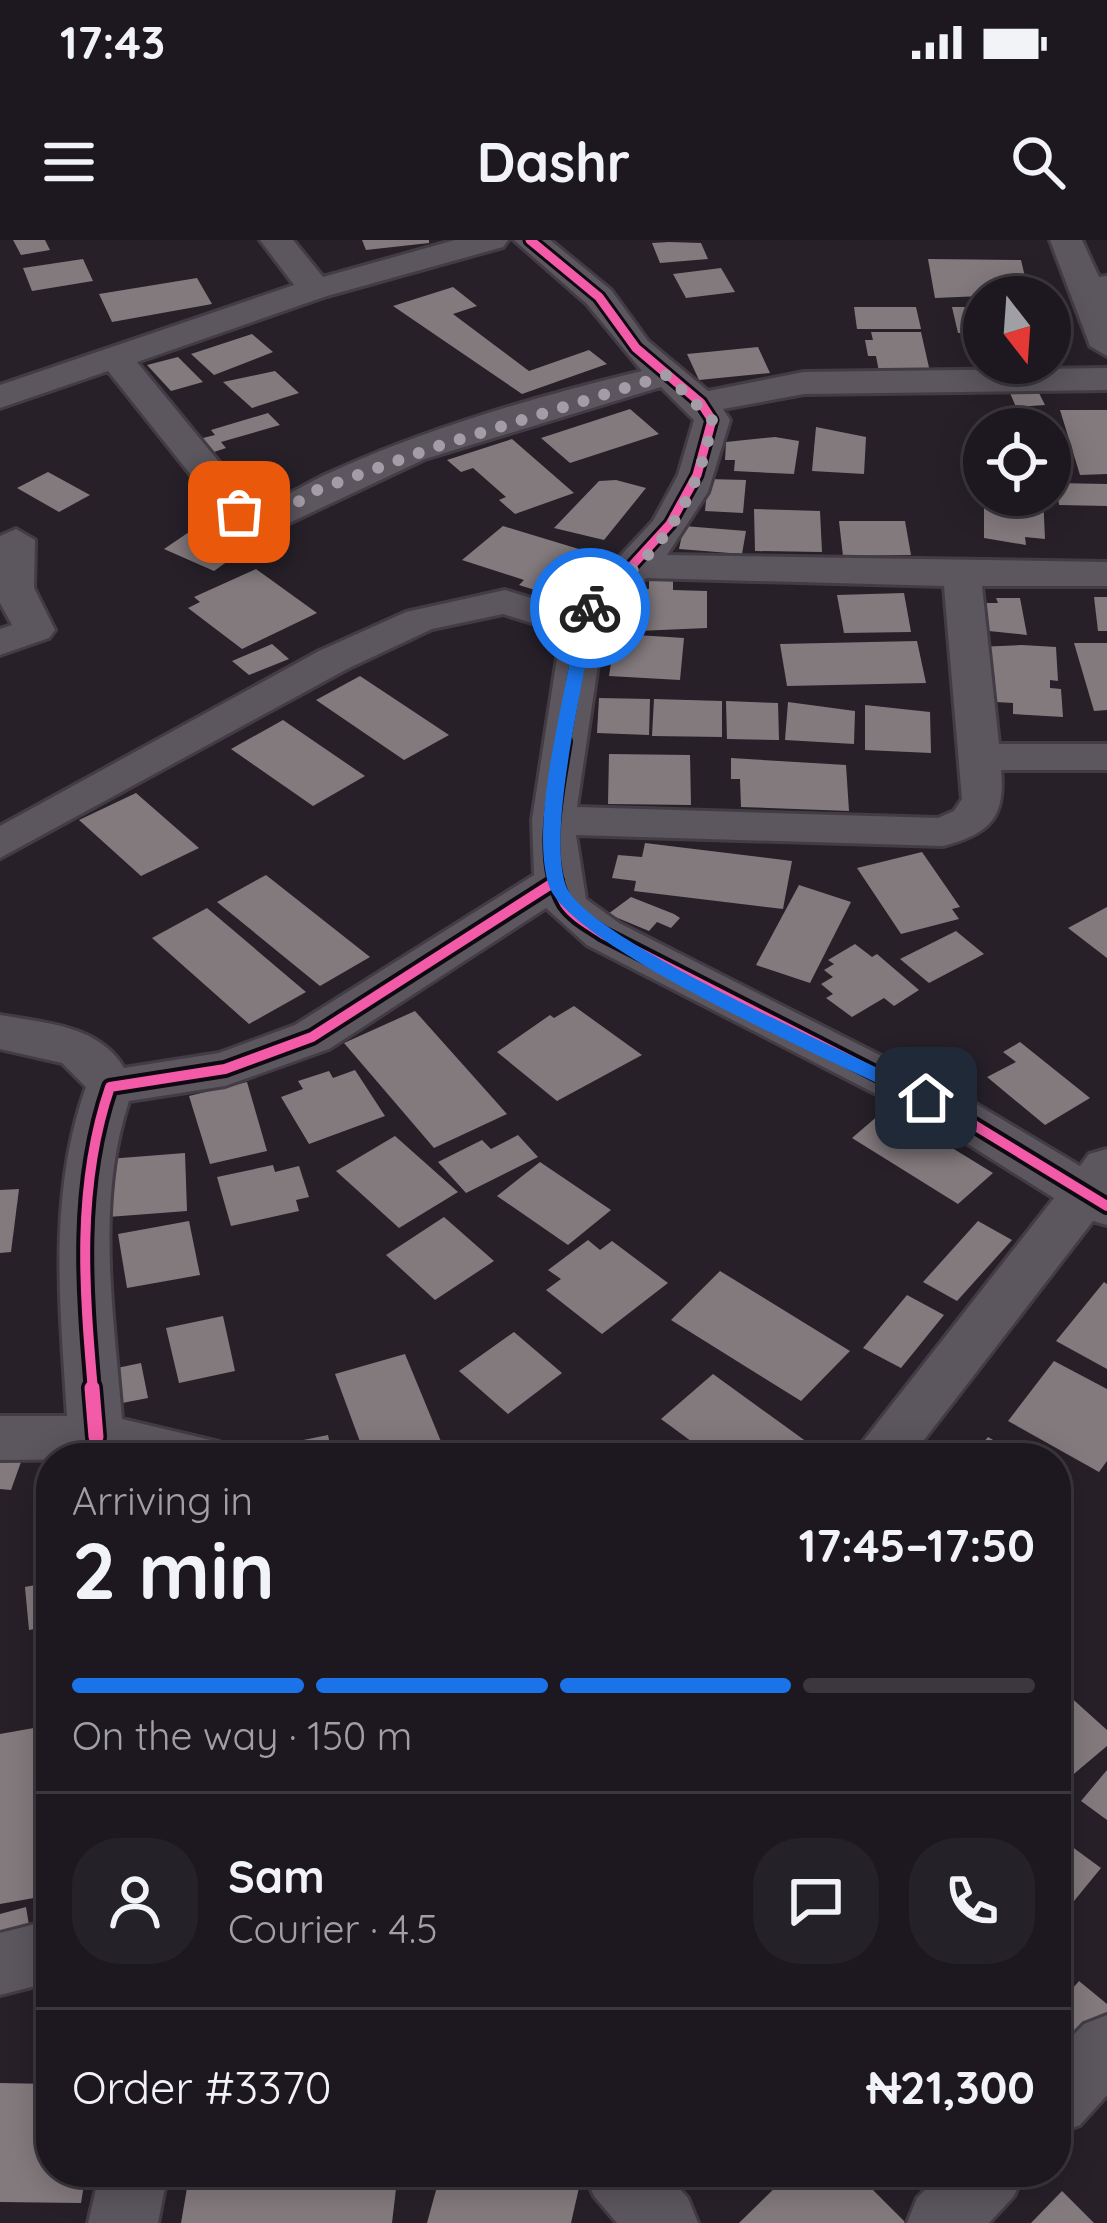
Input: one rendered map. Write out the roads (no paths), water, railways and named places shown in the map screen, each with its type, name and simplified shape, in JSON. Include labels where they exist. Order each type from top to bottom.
[{"type":"street","points":[[276,240],[315,290]]},
{"type":"street","points":[[0,397],[315,290],[493,240]]},
{"type":"street","points":[[530,240],[598,297],[636,348],[701,403],[712,420],[706,460],[695,487],[637,566],[605,586],[578,625],[580,648],[554,820],[556,881],[566,905],[603,934],[1100,1187],[890,1443]]},
{"type":"street","points":[[1066,240],[1097,287],[1107,346]]},
{"type":"street","points":[[114,356],[239,512],[274,517],[317,490],[435,447],[667,375]]},
{"type":"street","points":[[701,403],[804,383],[1107,379]]},
{"type":"street","points":[[0,643],[35,630],[18,606],[10,574],[16,541]]},
{"type":"street","points":[[637,566],[1107,574]]},
{"type":"street","points":[[554,820],[943,832],[970,821],[983,799],[962,575]]},
{"type":"street","points":[[0,844],[282,687],[420,620],[505,602],[578,625]]},
{"type":"street","points":[[979,757],[1107,757]]},
{"type":"street","points":[[110,1088],[271,1056],[312,1037],[556,881]]},
{"type":"street","points":[[0,1032],[79,1047],[102,1065],[110,1088],[94,1123],[85,1257],[96,1437]]},
{"type":"street","points":[[0,1438],[96,1437],[148,1443]]},
{"type":"street","points":[[0,1964],[36,1955]]},
{"type":"street","points":[[1071,2085],[1107,2047]]},
{"type":"street","points":[[123,2223],[131,2187]]},
{"type":"street","points":[[631,2187],[663,2223]]},
{"type":"street","points":[[942,2223],[976,2187]]}]
